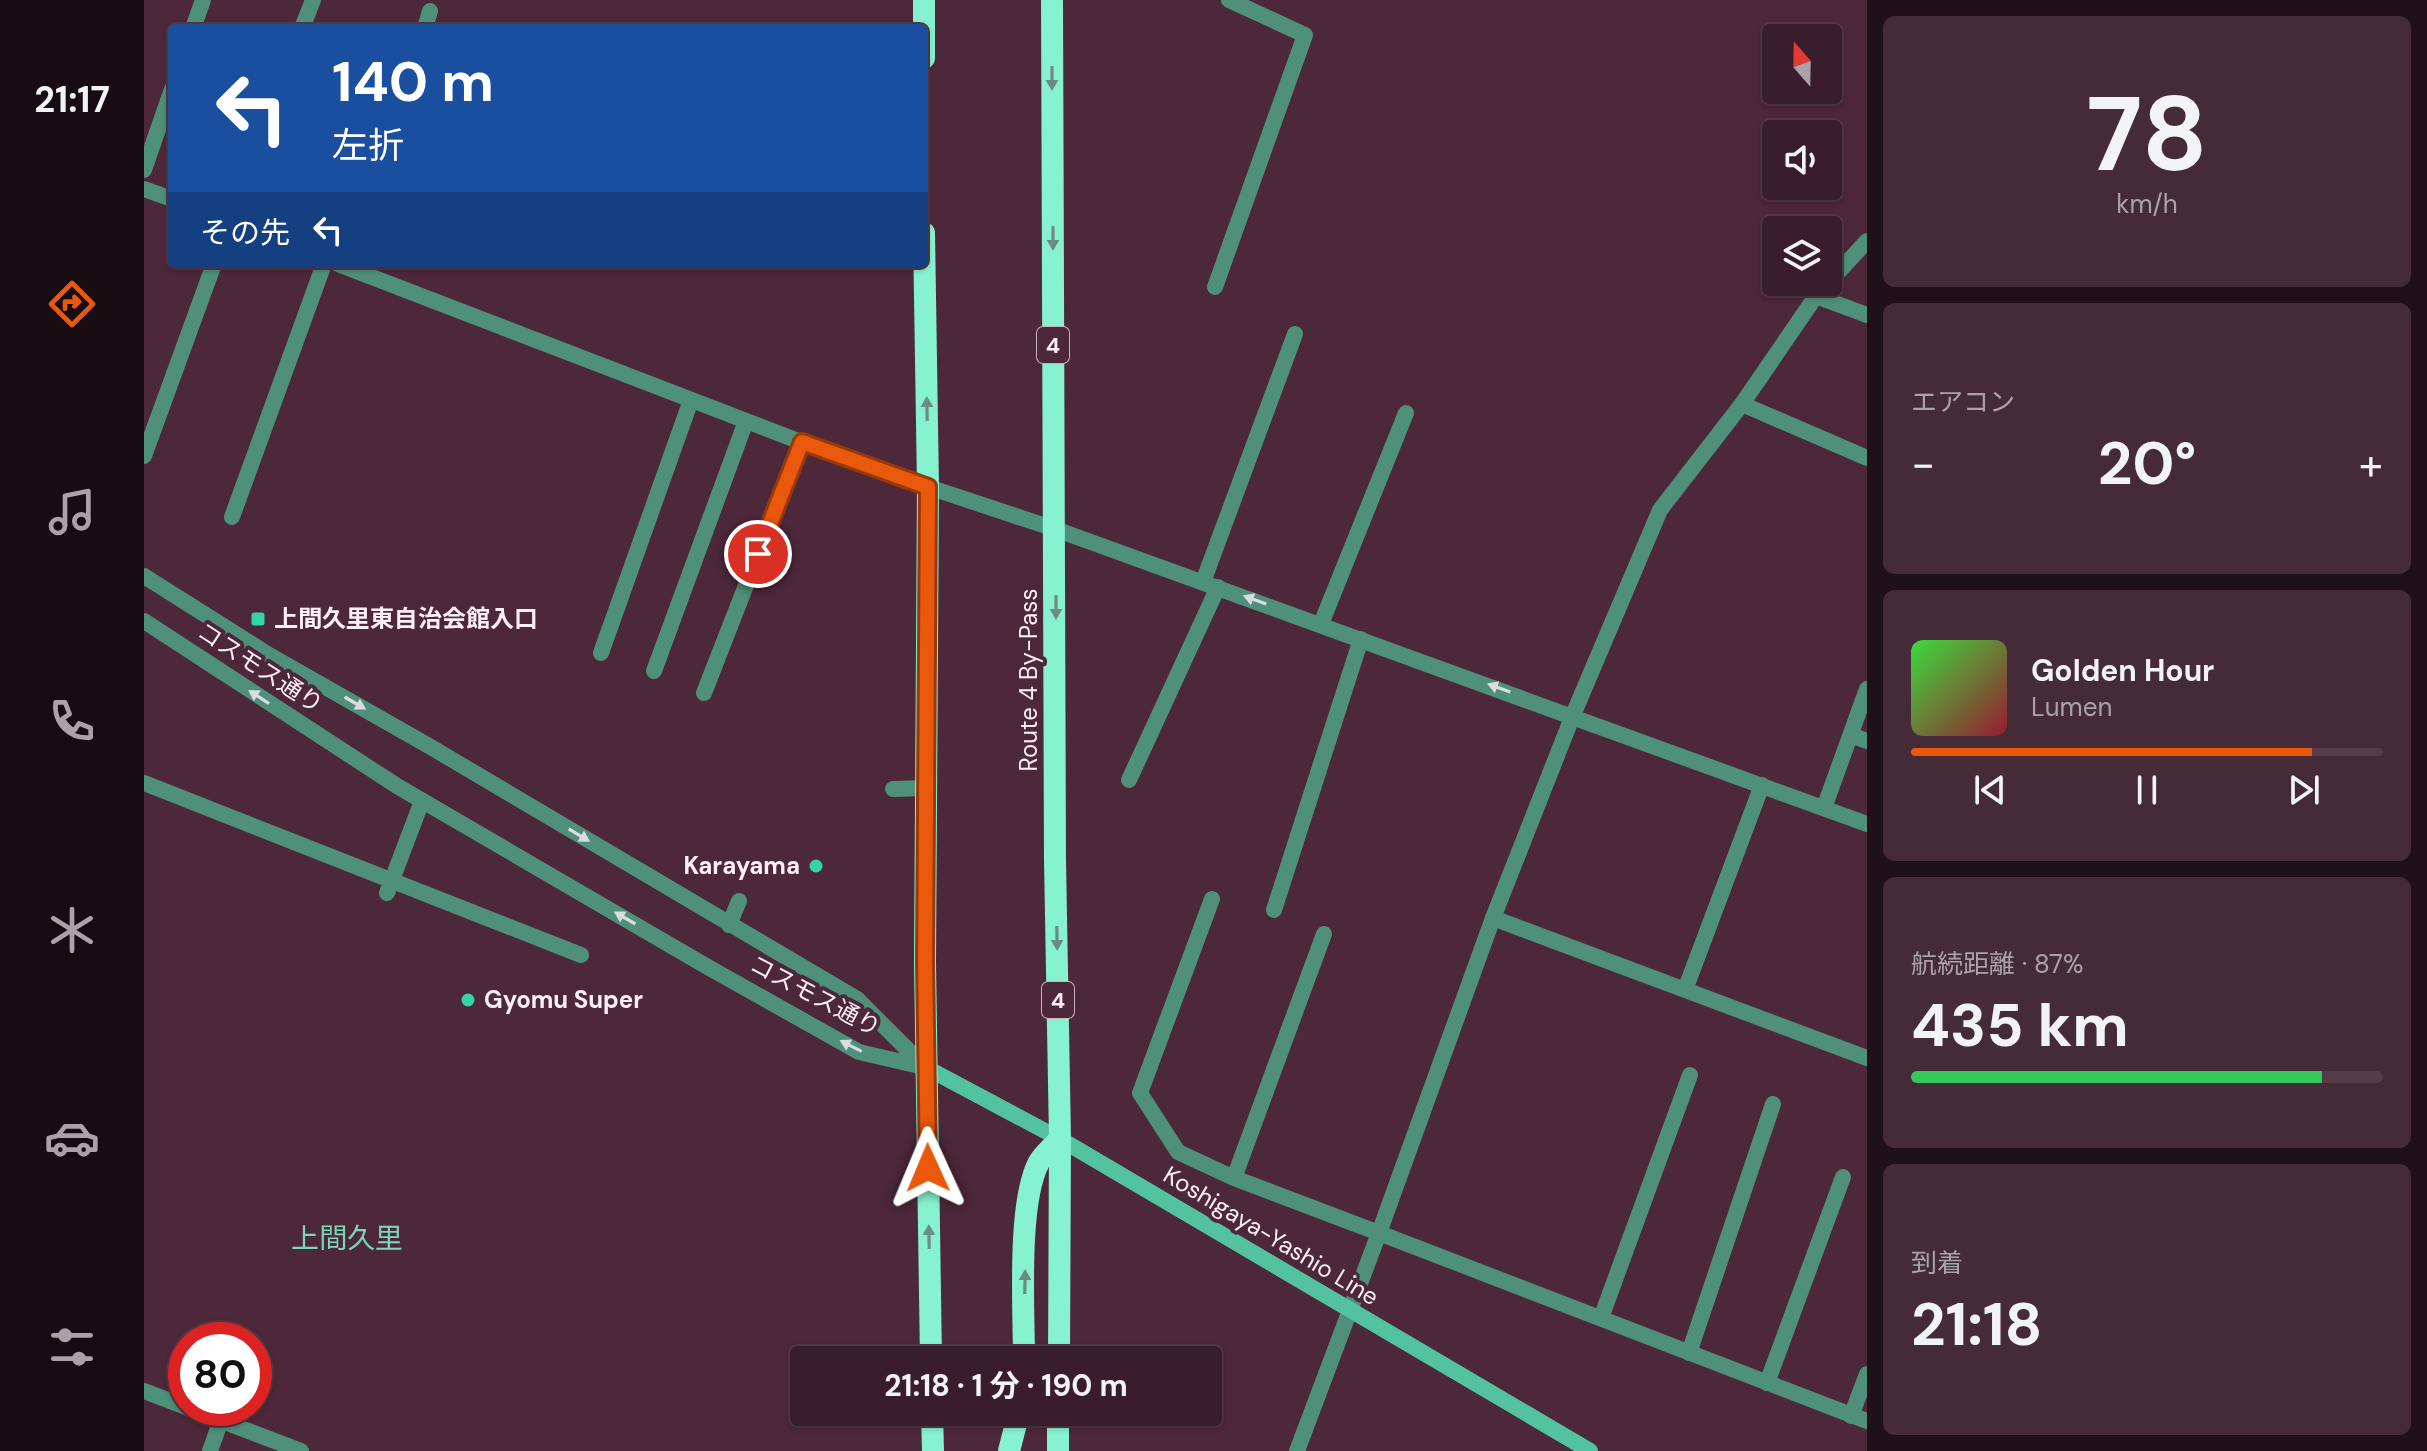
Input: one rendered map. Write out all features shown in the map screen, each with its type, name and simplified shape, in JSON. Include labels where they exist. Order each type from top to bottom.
[{"type":"highway","points":[[924,0],[924,24]]},
{"type":"highway","name":"Route 4 By-Pass","points":[[1052,0],[1059,1346]]},
{"type":"highway","points":[[925,268],[928,487],[925,1067],[931,1346]]},
{"type":"highway","points":[[1024,1346],[1026,1223],[1032,1181],[1040,1160],[1060,1139]]},
{"type":"highway","points":[[932,1426],[933,1451]]},
{"type":"highway","points":[[1009,1451],[1015,1426]]},
{"type":"highway","points":[[1058,1426],[1058,1451]]},
{"type":"main road","name":"Koshigaya-Yashio Line","points":[[925,1067],[1060,1139],[1590,1451]]},
{"type":"street","points":[[194,24],[203,0]]},
{"type":"street","points":[[304,24],[313,0]]},
{"type":"street","points":[[1215,287],[1305,35],[1229,0]]},
{"type":"street","points":[[426,24],[430,11]]},
{"type":"street","points":[[144,170],[168,101]]},
{"type":"street","points":[[144,189],[168,198]]},
{"type":"street","points":[[1842,268],[1867,241]]},
{"type":"street","points":[[145,450],[213,268]]},
{"type":"street","points":[[232,517],[323,268]]},
{"type":"street","points":[[350,268],[802,442],[1321,624],[1867,824]]},
{"type":"street","points":[[1297,1451],[1493,918],[1573,715],[1660,510],[1742,404],[1816,296],[1867,315]]},
{"type":"street","points":[[1129,780],[1210,585],[1295,334]]},
{"type":"street","points":[[601,653],[691,400]]},
{"type":"street","points":[[1742,404],[1867,458]]},
{"type":"street","points":[[1321,624],[1406,413]]},
{"type":"street","points":[[654,671],[746,421]]},
{"type":"street","points":[[704,693],[802,442]]},
{"type":"street","name":"コスモス通り","points":[[144,576],[269,655],[857,999],[925,1067]]},
{"type":"street","name":"コスモス通り","points":[[144,621],[422,801],[859,1052],[925,1067]]},
{"type":"street","points":[[1274,910],[1361,639]]},
{"type":"street","points":[[1824,808],[1867,689]]},
{"type":"street","points":[[1851,735],[1867,741]]},
{"type":"street","points":[[144,783],[390,887],[581,955]]},
{"type":"street","points":[[1685,990],[1762,785]]},
{"type":"street","points":[[893,789],[926,788]]},
{"type":"street","points":[[390,887],[422,801]]},
{"type":"street","points":[[1212,899],[1140,1093],[1178,1152],[1234,1178],[1859,1418],[1867,1374]]},
{"type":"street","points":[[729,925],[739,901]]},
{"type":"street","points":[[1493,918],[1867,1058]]},
{"type":"street","points":[[1234,1178],[1324,934]]},
{"type":"street","points":[[1601,1318],[1690,1075]]},
{"type":"street","points":[[1689,1353],[1773,1104]]},
{"type":"street","points":[[1767,1383],[1843,1177]]},
{"type":"street","points":[[144,1391],[168,1400]]},
{"type":"street","points":[[210,1451],[219,1426]]},
{"type":"street","points":[[232,1426],[270,1446],[301,1451]]},
{"type":"place","name":"上間久里東自治会館入口","points":[[258,619]]},
{"type":"place","name":"Karayama","points":[[816,866]]},
{"type":"place","name":"Gyomu Super","points":[[468,1000]]},
{"type":"district","name":"上間久里","points":[[347,1238]]},
{"type":"route","points":[[758,554],[802,442],[928,487],[925,1067],[928,1168]]}]
